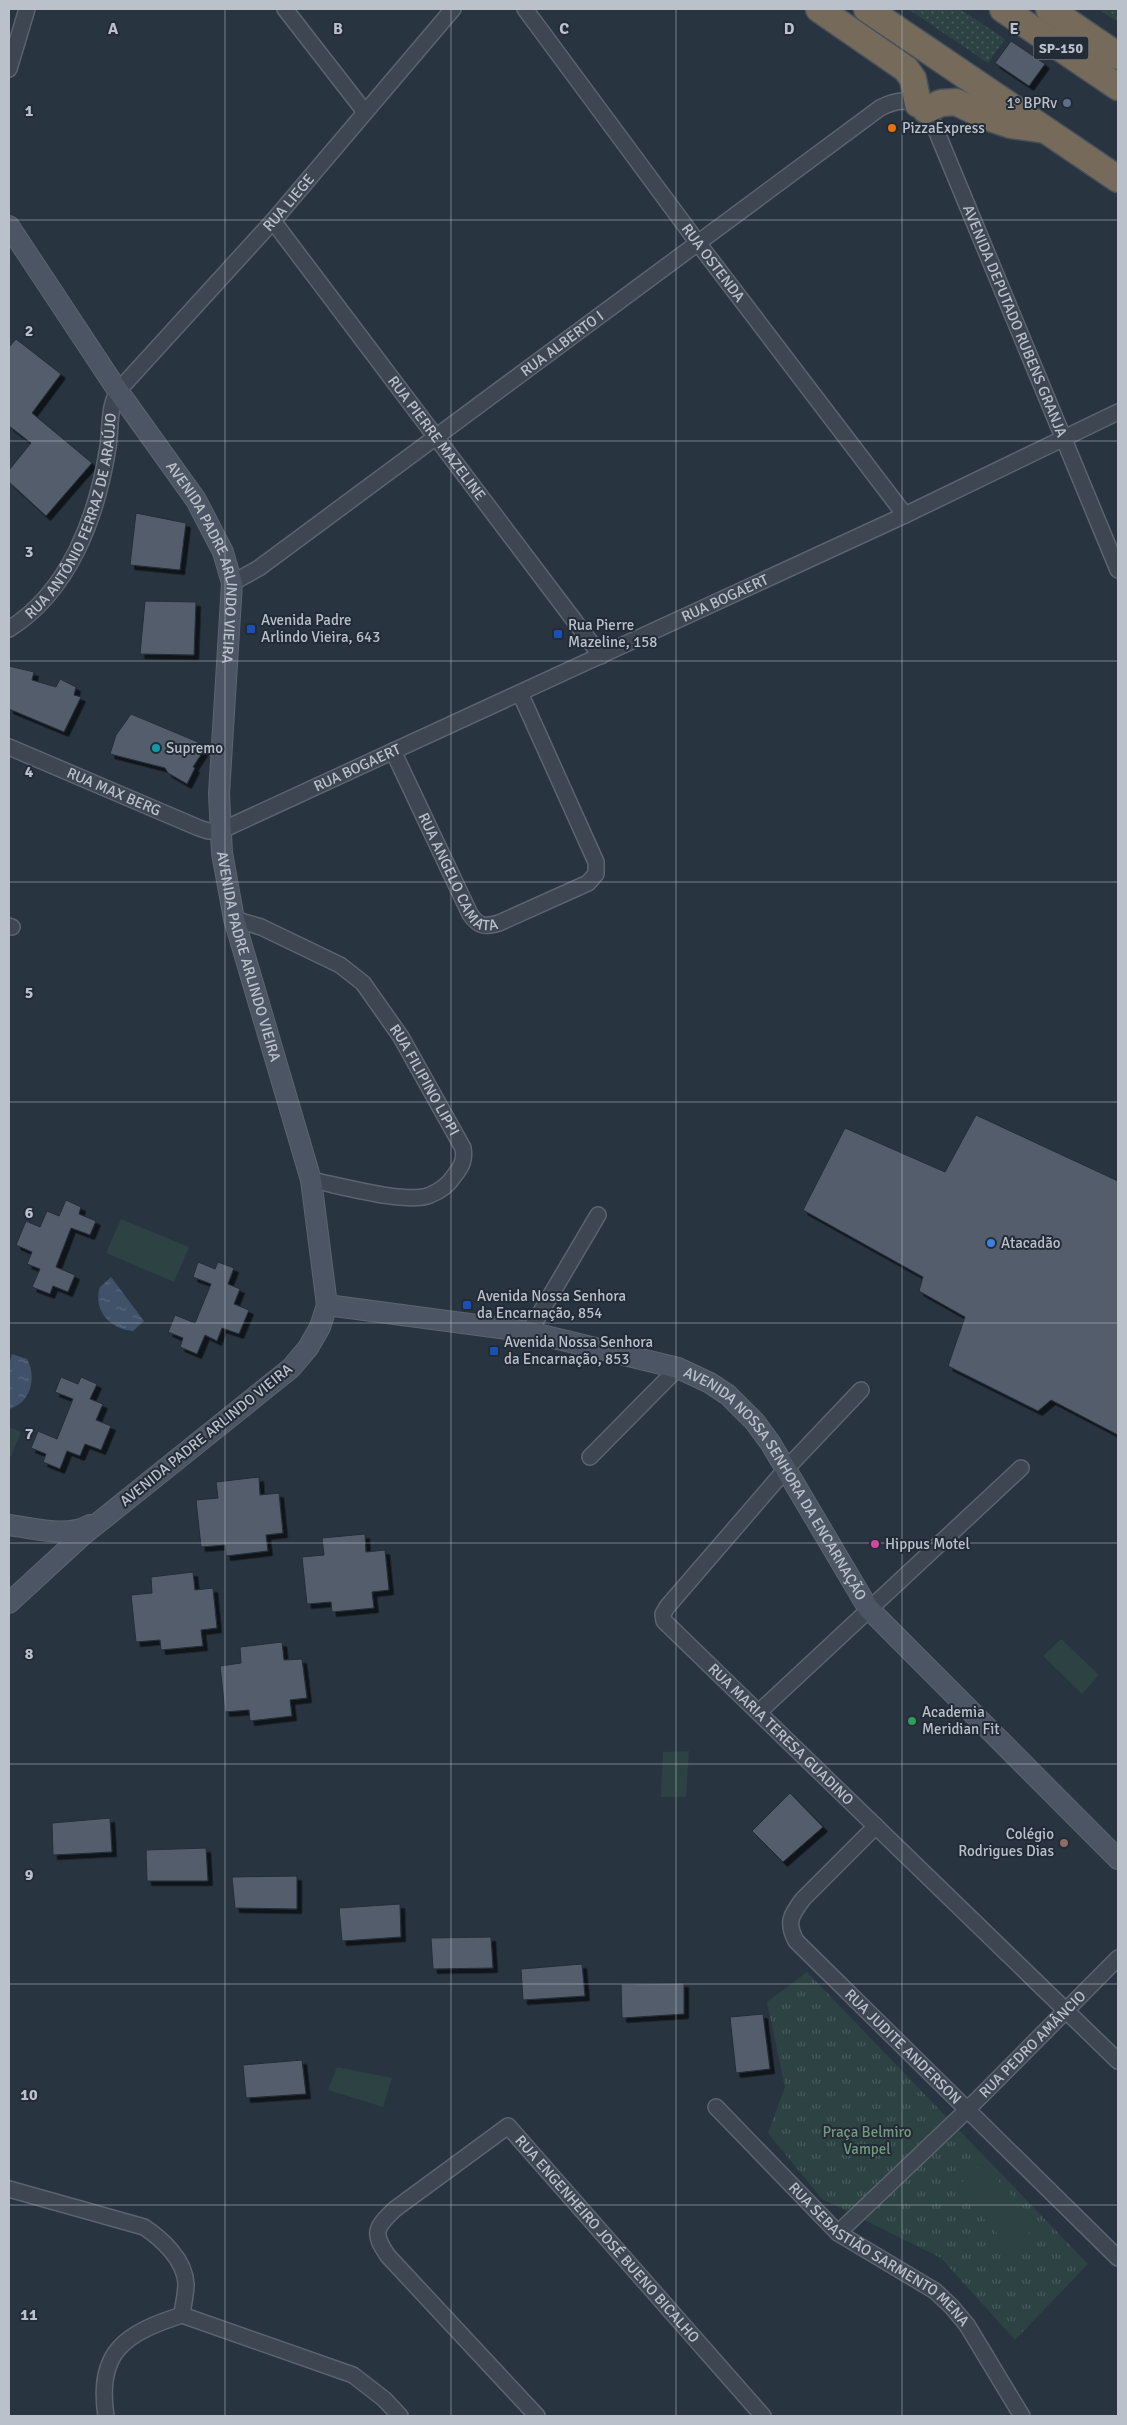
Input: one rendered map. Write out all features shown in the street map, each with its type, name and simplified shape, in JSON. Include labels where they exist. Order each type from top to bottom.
[{"type":"highway","points":[[819,9],[906,69],[913,79],[922,107],[956,102],[987,117],[1011,125],[1047,130]]},
{"type":"highway","points":[[867,9],[1118,179]]},
{"type":"highway","name":"SP-150","points":[[1003,9],[1118,87]]},
{"type":"highway","name":"SP-150","points":[[1048,9],[1118,56]]},
{"type":"main road","name":"AVENIDA PADRE ARLINDO VIEIRA","points":[[9,1603],[50,1564],[106,1516],[291,1368],[308,1348],[320,1327],[327,1305],[311,1180],[234,919],[220,831],[219,794],[232,583],[223,552],[196,500],[118,391],[11,230]]},
{"type":"main road","name":"AVENIDA NOSSA SENHORA DA ENCARNAÇÃO","points":[[327,1305],[529,1332],[678,1368],[710,1383],[728,1395],[756,1422],[868,1608],[1118,1858]]},
{"type":"main road","points":[[9,1525],[64,1532],[84,1529],[106,1516]]},
{"type":"main road","points":[[50,1564],[61,1546],[64,1532]]},
{"type":"street","points":[[9,69],[27,9]]},
{"type":"street","points":[[286,9],[365,112]]},
{"type":"street","name":"RUA LIEGE","points":[[118,391],[273,221],[453,9]]},
{"type":"street","name":"RUA OSTENDA","points":[[525,9],[698,243],[905,515]]},
{"type":"street","name":"RUA ALBERTO I","points":[[232,583],[259,568],[437,438],[880,108],[890,103],[905,100],[922,107]]},
{"type":"street","name":"AVENIDA DEPUTADO RUBENS GRANJA","points":[[922,107],[1118,570]]},
{"type":"street","name":"RUA PIERRE MAZELINE","points":[[273,221],[601,656]]},
{"type":"street","name":"RUA ANTÔNIO FERRAZ DE ARAÚJO","points":[[9,630],[36,609],[67,571],[92,515],[108,447],[111,409],[118,391]]},
{"type":"street","name":"RUA BOGAERT","points":[[220,831],[905,515],[1118,412]]},
{"type":"street","name":"RUA ANGELO CAMATA","points":[[393,751],[470,914],[477,923],[488,926],[499,923],[588,883],[596,874],[596,862],[520,693]]},
{"type":"street","name":"RUA MAX BERG","points":[[9,747],[199,828],[208,831],[220,831]]},
{"type":"street","name":"RUA FILIPINO LIPPI","points":[[234,919],[260,927],[340,964],[363,983],[402,1037],[463,1148],[464,1157],[461,1166],[449,1184],[430,1196],[409,1199],[311,1180]]},
{"type":"street","points":[[529,1332],[598,1215]]},
{"type":"street","points":[[590,1457],[678,1368]]},
{"type":"street","name":"RUA MARIA TERESA GUADINO","points":[[861,1390],[786,1469],[667,1607],[662,1617],[666,1625],[759,1712],[1118,2060]]},
{"type":"street","points":[[759,1712],[868,1608],[1021,1468]]},
{"type":"street","name":"RUA JUDITE ANDERSON","points":[[876,1826],[803,1899],[793,1912],[790,1930],[803,1950],[1118,2258]]},
{"type":"street","name":"RUA PEDRO AMÂNCIO","points":[[838,2233],[967,2110],[1118,1958]]},
{"type":"street","name":"RUA SEBASTIÃO SARMENTO MENA","points":[[716,2107],[838,2233],[934,2291],[951,2306],[967,2326],[1022,2416]]},
{"type":"street","name":"RUA ENGENHEIRO JOSÉ BUENO BICALHO","points":[[537,2416],[388,2256],[378,2242],[377,2232],[381,2222],[395,2209],[508,2126],[763,2416]]},
{"type":"street","points":[[9,2189],[144,2227],[159,2237],[171,2249],[186,2283],[182,2315]]},
{"type":"street","points":[[106,2416],[103,2397],[108,2367],[118,2348],[135,2333],[182,2315],[353,2375],[384,2399],[400,2416]]},
{"type":"green space","points":[[908,9],[960,9],[1005,39],[988,63]]},
{"type":"green space","points":[[1098,9],[1118,9],[1118,22]]},
{"type":"green space","points":[[121,1219],[189,1247],[174,1282],[106,1253]]},
{"type":"green space","points":[[9,1427],[21,1432],[9,1461]]},
{"type":"green space","points":[[1061,1639],[1099,1675],[1082,1694],[1043,1656]]},
{"type":"green space","points":[[689,1751],[686,1797],[661,1797],[663,1752]]},
{"type":"green space","name":"Praça Belmiro Vampel","points":[[807,1972],[1088,2264],[1015,2340],[941,2258],[822,2199],[768,2133],[785,2087],[767,2002]]},
{"type":"green space","points":[[337,2067],[392,2078],[383,2107],[328,2090]]},
{"type":"green space","points":[[982,2164],[1039,2224],[1011,2249],[956,2188]]},
{"type":"water","points":[[111,1277],[144,1321],[133,1331],[117,1327],[101,1311],[98,1295],[100,1287]]},
{"type":"water","points":[[12,1354],[27,1359],[32,1374],[32,1381],[23,1401],[9,1409],[9,1364]]},
{"type":"building","points":[[1011,41],[1045,64],[1029,86],[995,63]]},
{"type":"building","points":[[16,339],[61,374],[32,413],[92,463],[46,516],[9,482],[9,470],[31,443],[9,426],[9,347]]},
{"type":"building","points":[[136,513],[186,523],[180,570],[130,565]]},
{"type":"building","points":[[145,601],[196,602],[194,655],[140,654]]},
{"type":"building","points":[[9,666],[34,672],[32,680],[56,687],[60,679],[76,687],[74,695],[81,697],[64,732],[9,709]]},
{"type":"building","name":"Supremo","points":[[131,714],[198,742],[197,746],[204,750],[193,767],[195,768],[187,784],[168,773],[165,768],[110,754],[116,735]]},
{"type":"building","name":"Atacadão","points":[[976,1115],[1118,1181],[1118,1435],[1051,1400],[1038,1411],[948,1366],[965,1317],[919,1291],[923,1277],[803,1210],[845,1128],[945,1172]]},
{"type":"building","points":[[66,1200],[81,1207],[79,1214],[96,1221],[90,1235],[71,1228],[56,1267],[75,1275],[68,1292],[53,1286],[50,1294],[32,1287],[40,1269],[27,1264],[32,1252],[16,1245],[26,1221],[40,1227],[47,1211],[59,1216]]},
{"type":"building","points":[[198,1262],[215,1269],[218,1262],[234,1268],[228,1284],[240,1289],[234,1304],[249,1310],[239,1334],[222,1328],[217,1341],[205,1335],[197,1354],[180,1347],[183,1338],[168,1332],[175,1315],[195,1323],[211,1284],[193,1277]]},
{"type":"building","points":[[61,1377],[78,1384],[81,1377],[97,1384],[90,1399],[103,1404],[96,1420],[111,1426],[101,1450],[85,1444],[80,1456],[67,1451],[60,1469],[43,1462],[46,1454],[31,1448],[38,1431],[57,1439],[73,1399],[55,1392]]},
{"type":"building","points":[[259,1477],[260,1495],[279,1493],[283,1533],[266,1535],[268,1551],[226,1556],[225,1545],[201,1547],[196,1500],[218,1498],[216,1482]]},
{"type":"building","points":[[365,1534],[366,1552],[385,1550],[389,1590],[372,1592],[374,1608],[332,1612],[331,1602],[307,1604],[302,1557],[324,1555],[322,1538]]},
{"type":"building","points":[[193,1572],[195,1590],[213,1588],[217,1628],[201,1630],[203,1646],[161,1650],[160,1640],[136,1642],[131,1595],[152,1593],[151,1577]]},
{"type":"building","points":[[282,1642],[284,1660],[302,1659],[307,1698],[290,1700],[292,1716],[250,1721],[249,1710],[225,1712],[220,1666],[241,1663],[240,1647]]},
{"type":"building","points":[[790,1793],[823,1827],[783,1862],[752,1831]]},
{"type":"building","points":[[110,1818],[112,1852],[53,1855],[52,1823]]},
{"type":"building","points":[[206,1848],[208,1881],[147,1881],[146,1850]]},
{"type":"building","points":[[297,1876],[297,1909],[235,1908],[232,1877]]},
{"type":"building","points":[[400,1904],[401,1937],[342,1941],[339,1908]]},
{"type":"building","points":[[491,1937],[493,1968],[433,1969],[431,1938]]},
{"type":"building","points":[[582,1964],[585,1996],[523,2000],[521,1969]]},
{"type":"building","points":[[684,1983],[684,2014],[622,2018],[621,1984]]},
{"type":"building","points":[[763,2014],[770,2069],[736,2073],[730,2017]]},
{"type":"building","points":[[302,2060],[306,2094],[246,2098],[243,2065]]},
{"type":"place","name":"1° BPRv","points":[[1067,103]]},
{"type":"place","name":"PizzaExpress","points":[[892,128]]},
{"type":"place","name":"Avenida Padre Arlindo Vieira, 643","points":[[251,629]]},
{"type":"place","name":"Rua Pierre Mazeline, 158","points":[[558,634]]},
{"type":"place","name":"Supremo","points":[[156,748]]},
{"type":"place","name":"Atacadão","points":[[991,1243]]},
{"type":"place","name":"Avenida Nossa Senhora da Encarnação, 854","points":[[467,1305]]},
{"type":"place","name":"Avenida Nossa Senhora da Encarnação, 853","points":[[494,1351]]},
{"type":"place","name":"Hippus Motel","points":[[875,1544]]},
{"type":"place","name":"Academia Meridian Fit","points":[[912,1721]]},
{"type":"place","name":"Colégio Rodrigues Dias","points":[[1064,1843]]}]
